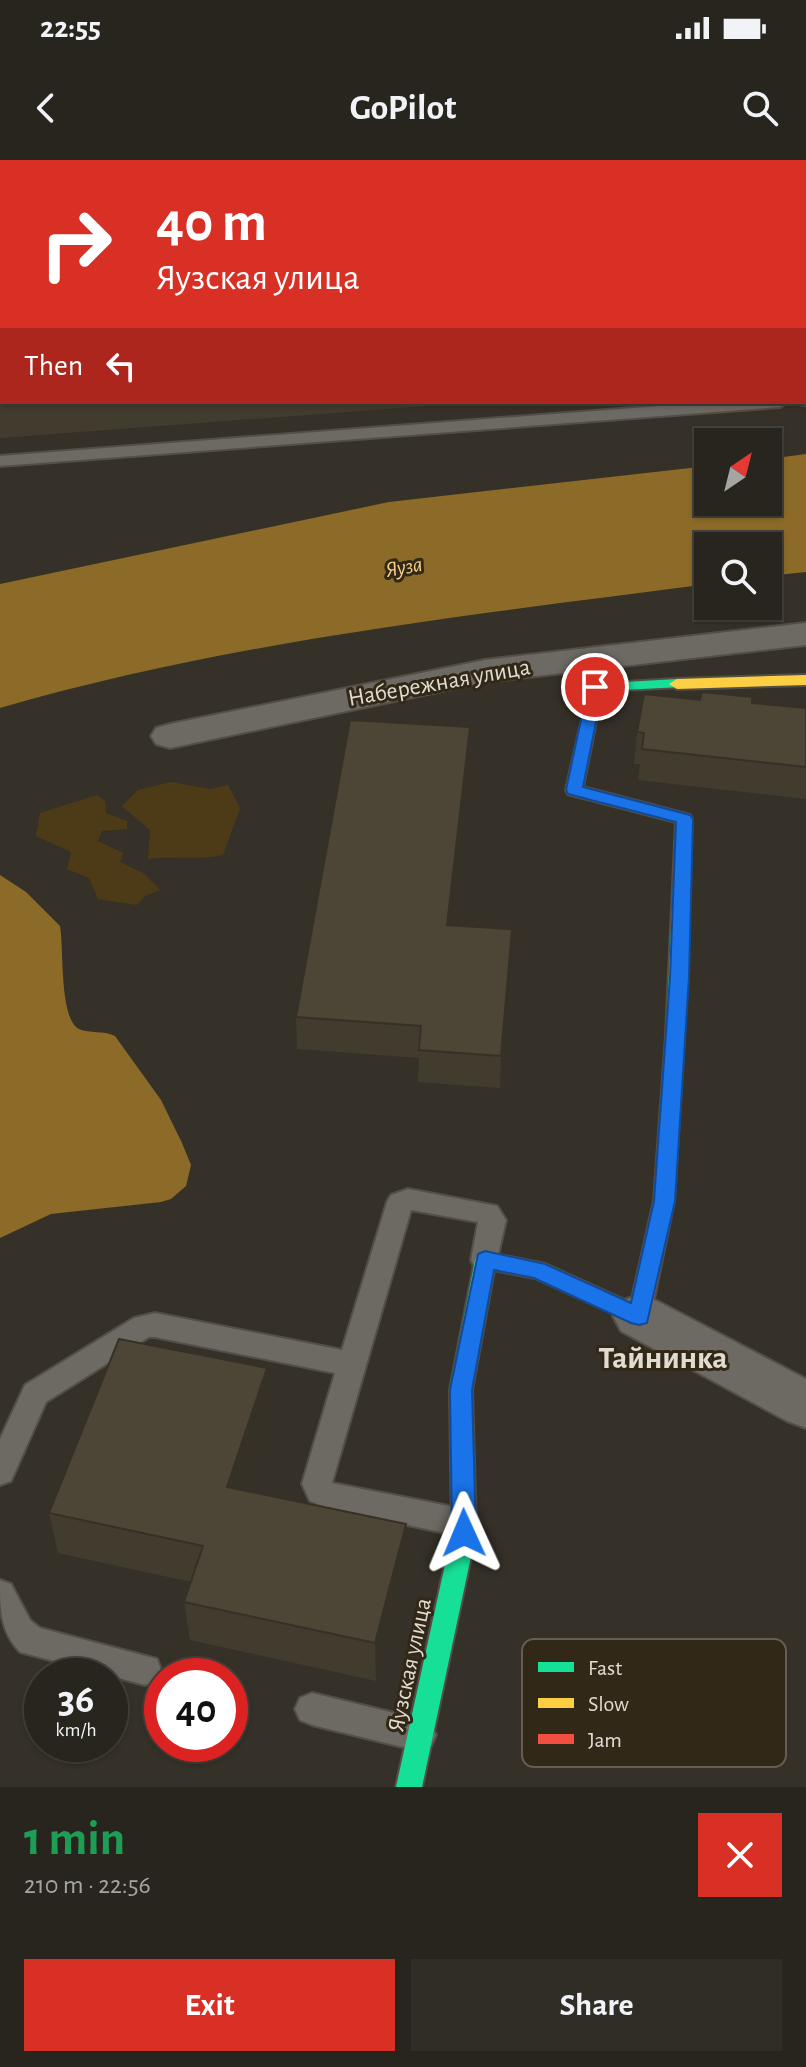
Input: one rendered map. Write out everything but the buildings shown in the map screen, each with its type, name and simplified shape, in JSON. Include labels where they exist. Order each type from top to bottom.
[{"type":"street","name":"Набережная улица","points":[[170,736],[485,671],[806,634]]},
{"type":"street","points":[[639,1316],[664,1201],[679,977],[684,819],[574,790],[595,687],[806,680]]},
{"type":"street","points":[[485,1260],[538,1270],[639,1316],[806,1405]]},
{"type":"street","name":"Яузская улица","points":[[409,1787],[464,1523],[461,1390],[485,1260]]},
{"type":"lane","points":[[0,461],[754,404]]},
{"type":"lane","points":[[464,1523],[327,1495],[318,1488],[318,1477],[402,1200],[487,1213],[492,1220],[485,1260]]},
{"type":"lane","points":[[0,1472],[35,1394],[149,1325],[351,1364]]},
{"type":"lane","points":[[0,1594],[19,1631],[31,1641],[144,1670]]},
{"type":"lane","points":[[312,1709],[419,1735]]},
{"type":"shaded area","points":[[171,782],[210,789],[228,785],[240,808],[223,855],[148,859],[150,830],[122,806],[138,790]]},
{"type":"shaded area","points":[[97,795],[105,801],[106,813],[127,821],[127,829],[102,831],[98,841],[123,853],[120,862],[143,873],[160,890],[145,896],[137,905],[98,899],[89,878],[67,869],[71,852],[36,836],[40,813]]},
{"type":"water","name":"Яуза","points":[[806,454],[806,572],[782,575],[782,532],[694,532],[694,586],[441,619],[263,647],[87,685],[0,708],[0,584],[389,502],[694,468],[694,516],[782,516],[782,457]]},
{"type":"water","points":[[0,875],[26,892],[60,926],[65,998],[73,1023],[79,1029],[115,1036],[161,1100],[191,1165],[186,1186],[171,1199],[51,1214],[0,1238]]},
{"type":"traffic: fast","points":[[675,1036],[684,819],[574,790],[595,687],[677,684]]},
{"type":"traffic: fast","points":[[409,1787],[464,1533],[461,1390],[485,1260],[538,1270],[639,1316],[642,1303]]},
{"type":"traffic: slow","points":[[677,684],[806,680]]},
{"type":"traffic: jam","points":[[642,1303],[664,1201],[675,1036]]},
{"type":"district","name":"Тайнинка","points":[[663,1358]]},
{"type":"route","points":[[464,1533],[461,1390],[485,1260],[538,1270],[639,1316],[664,1201],[679,977],[684,819],[574,790],[595,687]]}]
